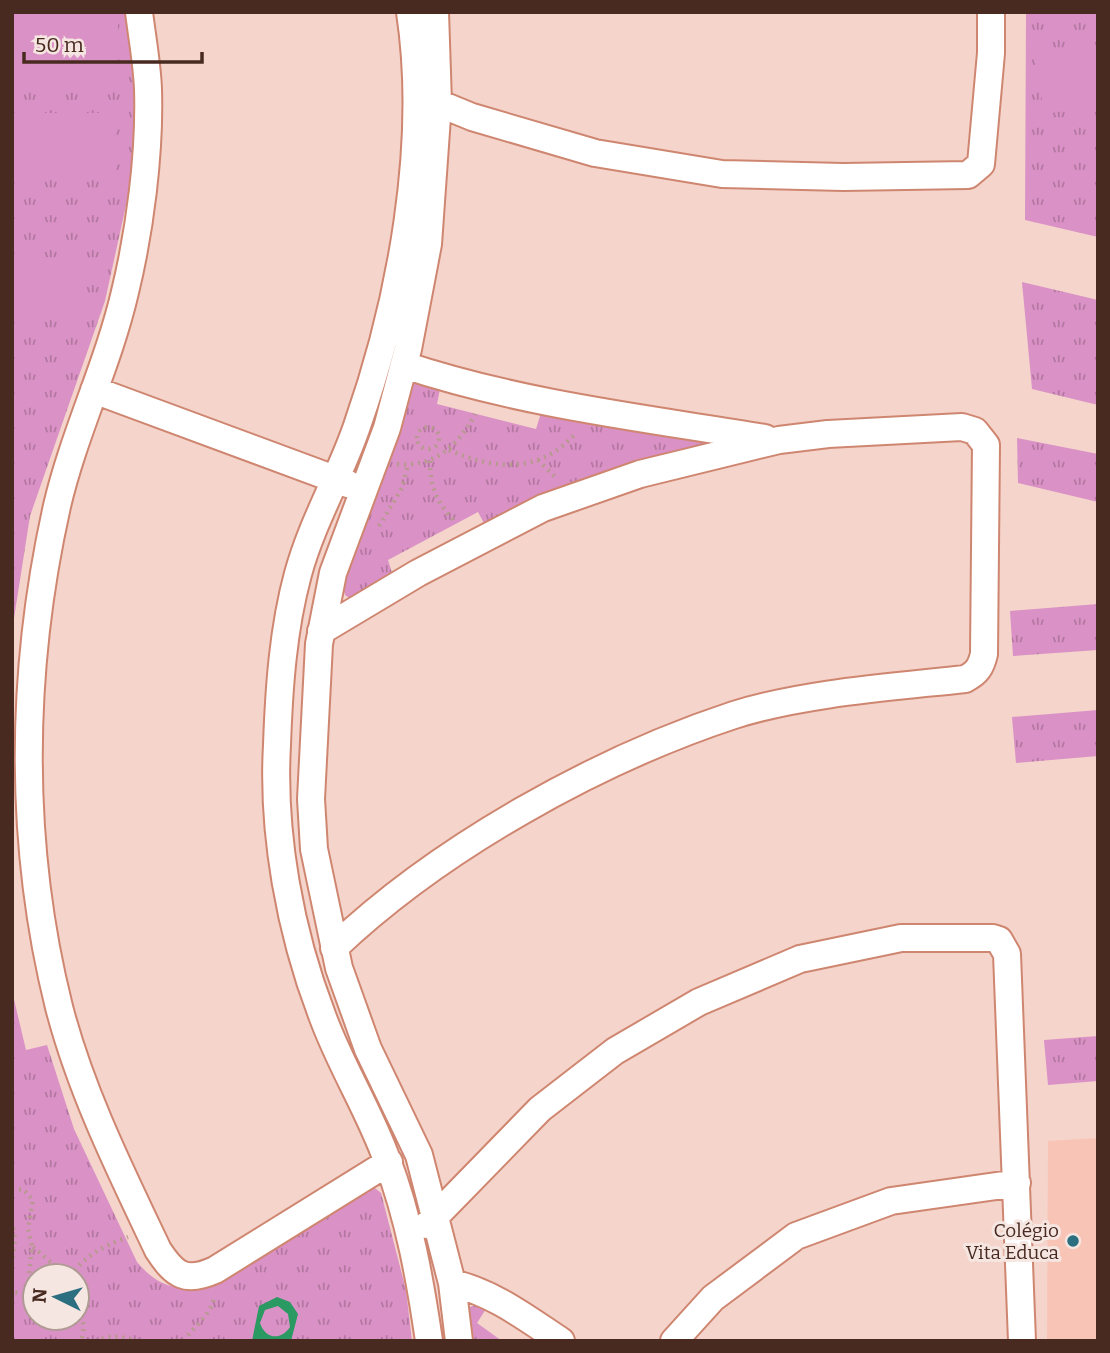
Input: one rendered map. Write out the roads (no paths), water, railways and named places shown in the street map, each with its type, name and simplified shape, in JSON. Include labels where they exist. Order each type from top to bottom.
[{"type":"street","points":[[139,12],[148,89],[142,194],[125,293],[58,504],[35,626],[27,794],[36,896],[60,1010],[101,1128],[148,1230],[168,1265],[181,1276],[199,1277],[388,1163]]},
{"type":"street","points":[[410,12],[426,103],[428,244],[404,365],[387,428],[333,573],[321,631],[311,799],[314,849],[334,948],[348,999],[368,1049],[419,1155],[452,1283],[459,1341]]},
{"type":"street","points":[[429,1341],[412,1241],[388,1163],[367,1108],[327,1028],[311,984],[297,931],[279,810],[276,749],[283,657],[298,573],[333,480],[357,428],[380,347],[402,248],[413,166],[426,103],[435,12]]},
{"type":"street","points":[[426,103],[596,153],[722,174],[843,177],[968,175],[981,164],[991,53],[991,12]]},
{"type":"street","points":[[404,365],[457,382],[594,411],[779,440]]},
{"type":"street","points":[[94,390],[333,480],[365,488]]},
{"type":"street","points":[[321,631],[418,573],[542,509],[640,474],[779,440],[828,433],[962,427],[975,431],[986,445],[984,654],[981,666],[975,674],[965,679],[837,694],[736,715],[616,761],[537,803],[422,875],[360,923],[334,948]]},
{"type":"street","points":[[279,810],[311,799]]},
{"type":"street","points":[[412,1241],[540,1109],[615,1051],[699,1002],[800,959],[901,938],[993,938],[1004,946],[1007,954],[1022,1341]]},
{"type":"street","points":[[674,1341],[713,1298],[796,1236],[891,1201],[1017,1183]]},
{"type":"street","points":[[452,1283],[478,1289],[496,1298],[561,1341]]},
{"type":"place","name":"Colégio Vita Educa","points":[[1073,1241]]}]
